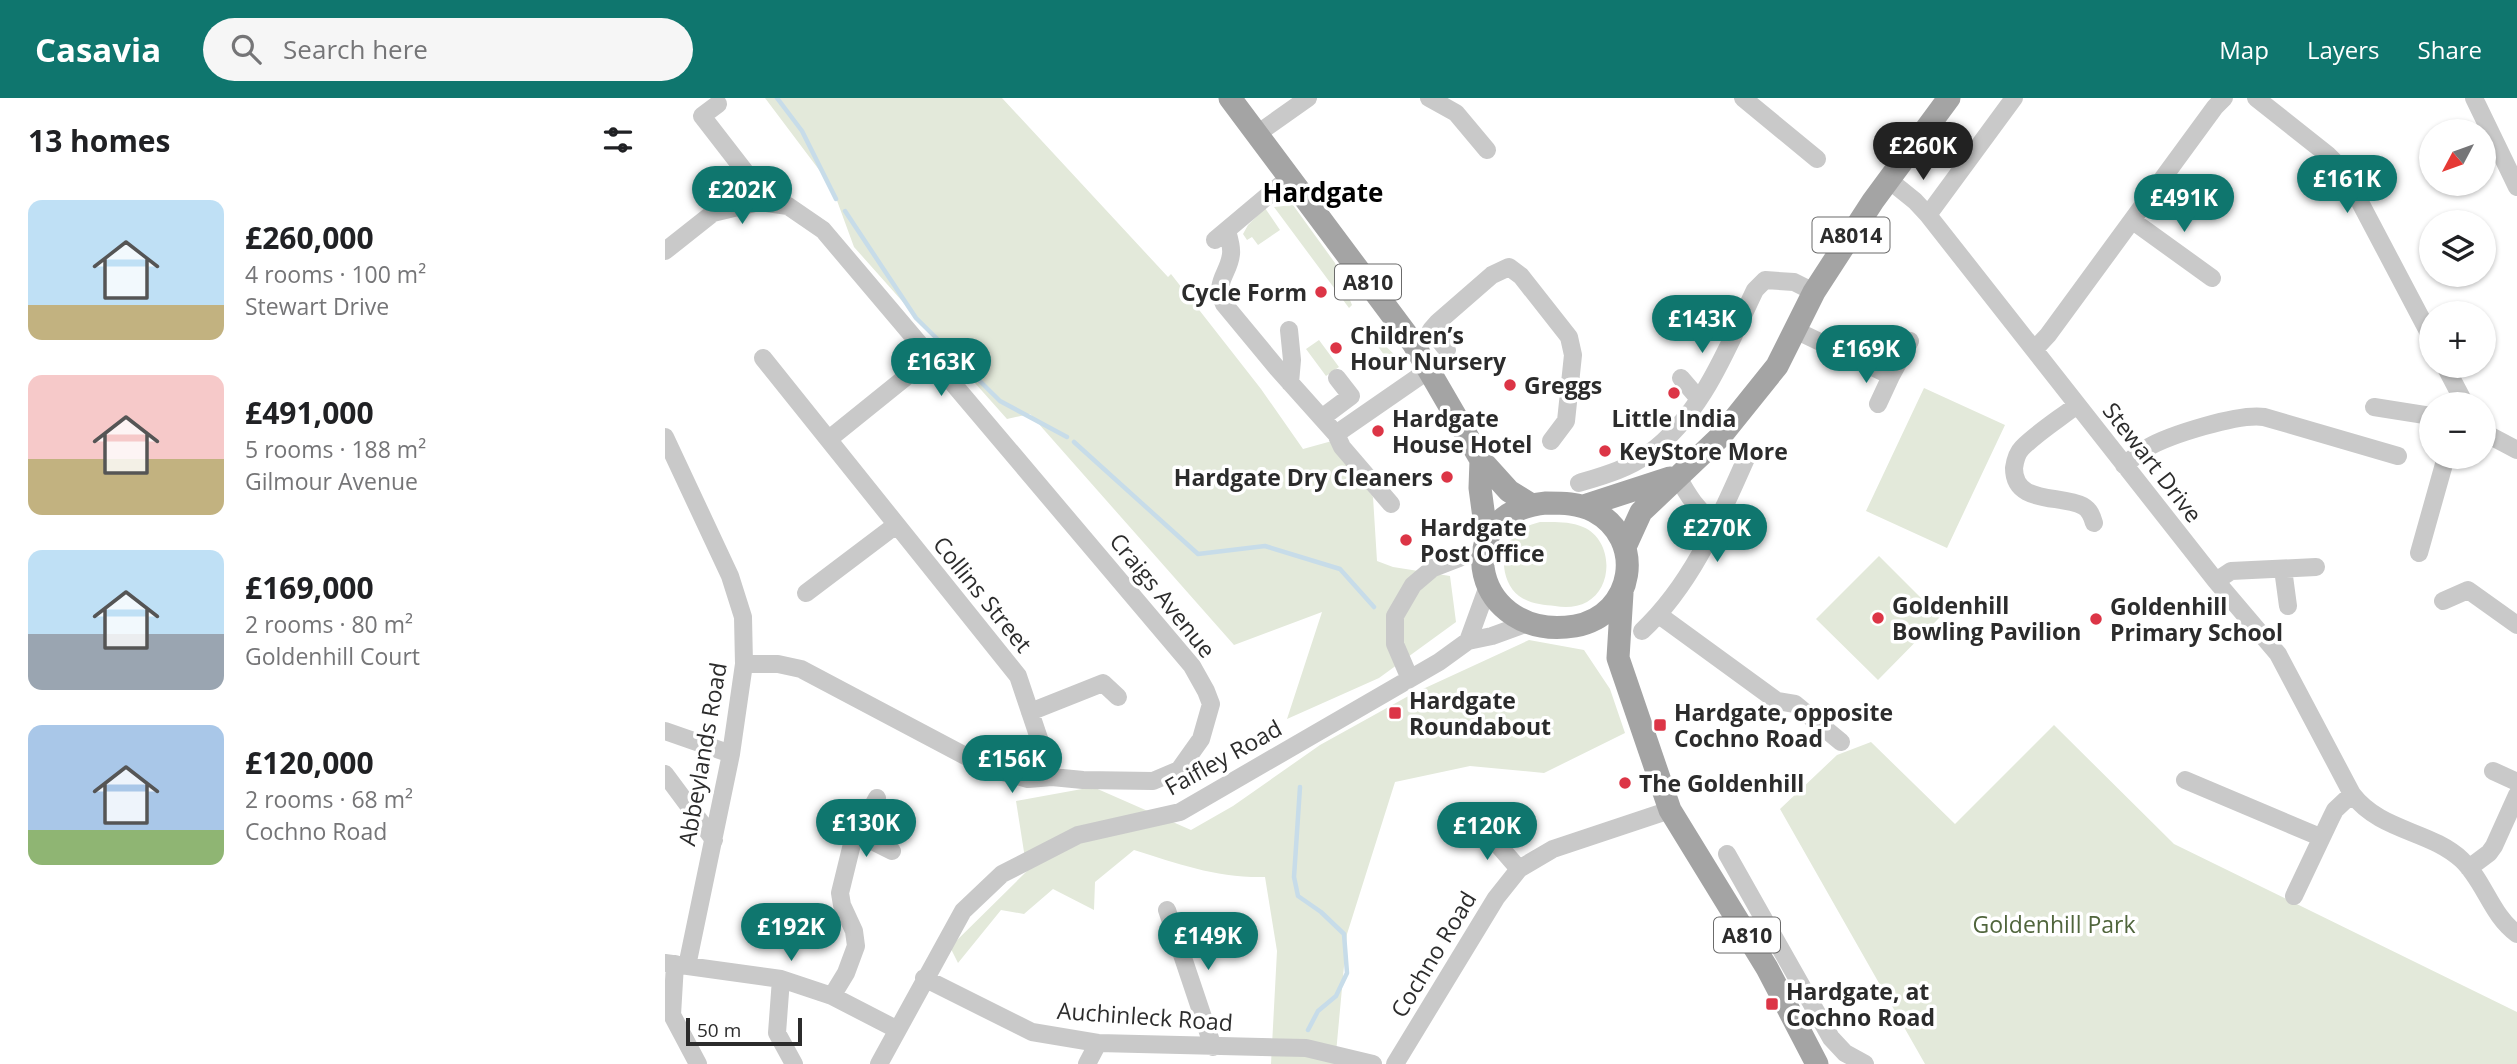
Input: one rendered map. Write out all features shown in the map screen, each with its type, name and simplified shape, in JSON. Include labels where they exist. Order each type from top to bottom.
[{"type":"main road","name":"A810","points":[[1230,98],[1290,177],[1422,336],[1430,369],[1481,460],[1509,491],[1529,504]]},
{"type":"main road","name":"A8014","points":[[1625,547],[1641,512],[1720,437],[1777,366],[1814,292],[1889,180],[1949,98]]},
{"type":"main road","name":"A810","points":[[1481,460],[1480,488],[1487,540],[1482,566],[1488,586]]},
{"type":"main road","name":"A8014","points":[[1584,506],[1677,475]]},
{"type":"main road","points":[[1487,540],[1509,515],[1529,504],[1564,503],[1584,506],[1610,523],[1625,547]]},
{"type":"main road","name":"A810","points":[[1625,547],[1627,573],[1622,593],[1618,658],[1670,810],[1767,968],[1817,1064]]},
{"type":"main road","points":[[1488,586],[1503,607],[1528,622],[1554,627],[1586,623],[1605,614],[1622,593]]},
{"type":"main road","name":"A810","points":[[1586,623],[1618,658]]},
{"type":"street","points":[[1258,134],[1308,98]]},
{"type":"street","points":[[1429,98],[1456,113],[1487,150]]},
{"type":"street","points":[[1743,98],[1817,159]]},
{"type":"street","points":[[1928,215],[2014,98]]},
{"type":"street","points":[[2035,349],[2224,98]]},
{"type":"street","points":[[2256,98],[2343,170],[2419,314]]},
{"type":"street","points":[[2474,98],[2517,187]]},
{"type":"street","points":[[718,104],[702,116],[750,178],[759,202]]},
{"type":"street","points":[[1290,177],[1221,235],[1231,254],[1219,295],[1290,383],[1323,417],[1342,447],[1391,504]]},
{"type":"street","name":"Stewart Drive","points":[[1889,180],[1928,215],[2124,465],[2278,654],[2352,794],[2372,815],[2448,850],[2469,868],[2491,906],[2517,934]]},
{"type":"street","name":"Craigs Avenue","points":[[665,251],[713,213],[759,202],[788,206],[823,230],[1192,666],[1211,704],[1201,739],[1179,770],[1153,781],[1052,777],[1028,779],[988,768],[801,669],[778,664],[744,664]]},
{"type":"street","points":[[2133,221],[2212,278]]},
{"type":"street","points":[[1447,350],[1422,336],[1492,275],[1509,267],[1521,276],[1569,337],[1573,355],[1566,421],[1551,441]]},
{"type":"street","points":[[1579,483],[1607,475],[1647,456],[1675,429],[1715,373],[1755,289],[1765,281],[1794,282],[1814,292]]},
{"type":"street","points":[[1289,330],[1292,360],[1290,383]]},
{"type":"street","points":[[1795,330],[1891,376]]},
{"type":"street","points":[[1878,404],[1910,341]]},
{"type":"street","points":[[829,439],[932,356]]},
{"type":"street","name":"Collins Street","points":[[763,358],[1018,676],[1052,777]]},
{"type":"street","points":[[1336,434],[1430,369]]},
{"type":"street","points":[[1323,417],[1350,396],[1337,378]]},
{"type":"street","points":[[1681,378],[1699,399]]},
{"type":"street","points":[[2077,405],[2020,449],[2015,464],[2015,478],[2019,486],[2031,494],[2083,506],[2091,514],[2094,523]]},
{"type":"street","points":[[2374,407],[2419,414]]},
{"type":"street","points":[[2124,465],[2144,449],[2166,439],[2248,416],[2264,417],[2398,456]]},
{"type":"street","name":"Abbeylands Road","points":[[665,437],[730,576],[743,617],[744,664],[731,754],[714,840],[675,964],[672,1015],[698,1064]]},
{"type":"street","points":[[2496,439],[2517,450]]},
{"type":"street","points":[[1642,631],[1659,615],[1692,569],[1748,454]]},
{"type":"street","points":[[2419,553],[2443,469]]},
{"type":"street","points":[[1677,475],[1699,512],[1716,524]]},
{"type":"street","points":[[806,593],[896,525]]},
{"type":"street","points":[[1411,679],[1395,644],[1395,616],[1413,585],[1433,568],[1459,558]]},
{"type":"street","points":[[2216,580],[2231,571],[2316,567]]},
{"type":"street","points":[[2283,569],[2288,606]]},
{"type":"street","points":[[1468,641],[1488,586]]},
{"type":"street","points":[[2442,601],[2468,590],[2517,625]]},
{"type":"street","points":[[1659,615],[1777,701],[1795,704],[1842,742]]},
{"type":"street","name":"Faifley Road","points":[[879,1064],[963,911],[1002,874],[1078,835],[1180,812],[1411,679],[1468,641],[1492,636],[1528,622]]},
{"type":"street","points":[[1030,712],[1103,682],[1118,697]]},
{"type":"street","points":[[665,731],[731,754]]},
{"type":"street","points":[[2493,771],[2517,782]]},
{"type":"street","points":[[665,774],[714,840]]},
{"type":"street","points":[[2185,780],[2320,836]]},
{"type":"street","points":[[2294,896],[2320,836],[2336,810],[2352,794]]},
{"type":"street","points":[[2469,868],[2494,846],[2517,795]]},
{"type":"street","points":[[832,996],[846,973],[856,946],[854,931],[842,905],[840,893],[856,833],[877,798]]},
{"type":"street","name":"Cochno Road","points":[[1395,1064],[1496,898],[1519,869],[1553,849],[1670,810]]},
{"type":"street","points":[[1485,830],[1519,869]]},
{"type":"street","points":[[856,833],[892,850]]},
{"type":"street","points":[[1727,854],[1831,1038],[1855,1060],[1865,1064]]},
{"type":"street","points":[[1167,910],[1213,1047]]},
{"type":"street","points":[[675,964],[781,979],[832,996],[897,1029]]},
{"type":"street","name":"Auchinleck Road","points":[[924,978],[1032,1032],[1098,1043],[1306,1048],[1373,1064]]},
{"type":"street","points":[[781,979],[777,1033],[794,1064]]},
{"type":"street","points":[[1087,1064],[1098,1043]]},
{"type":"green space","points":[[765,98],[1002,98],[1168,277],[1171,274],[1261,389],[1303,449],[1332,441],[1373,497],[1377,561],[1393,567],[1450,576],[1456,622],[1379,678],[1287,719],[1322,612],[1234,645],[1030,414],[1007,419],[854,247],[832,187]]},
{"type":"green space","points":[[1293,205],[1335,263],[1352,305],[1349,308],[1274,207]]},
{"type":"green space","points":[[1265,208],[1280,230],[1258,245],[1252,237],[1247,240],[1243,234]]},
{"type":"green space","points":[[1366,330],[1403,363],[1395,370]]},
{"type":"green space","points":[[1319,340],[1339,367],[1326,376],[1306,349]]},
{"type":"green space","points":[[1924,388],[2005,425],[1947,548],[1866,511]]},
{"type":"green space","points":[[1540,522],[1578,525],[1593,533],[1600,542],[1606,574],[1596,595],[1587,602],[1568,607],[1537,604],[1519,596],[1509,584],[1504,568],[1508,545],[1521,529]]},
{"type":"green space","name":"Goldenhill Bowling Pavilion","points":[[1879,556],[1940,617],[1878,680],[1816,619]]},
{"type":"green space","points":[[1529,640],[1584,650],[1610,689],[1625,733],[1544,773],[1470,766],[1395,782],[1347,934],[1335,1064],[1271,1064],[1277,951],[1265,877],[1214,873],[1134,850],[1095,882],[1094,910],[1053,889],[1024,914],[1001,910],[958,963],[950,947],[1027,871],[1016,801],[1093,787],[1191,830],[1233,806],[1320,745],[1412,694]]},
{"type":"green space","name":"Goldenhill Park","points":[[2054,725],[2174,844],[2517,1012],[2517,1064],[1925,1064],[1780,809],[1837,755],[1871,742],[1955,824]]},
{"type":"waterway","points":[[777,98],[802,131],[836,199]]},
{"type":"waterway","points":[[845,211],[916,318],[1000,401],[1067,437]]},
{"type":"waterway","points":[[1074,442],[1198,554],[1265,546],[1340,569],[1374,607]]},
{"type":"waterway","points":[[1300,787],[1294,877],[1298,896],[1321,912],[1344,934],[1347,973],[1336,996],[1318,1011],[1308,1030]]},
{"type":"place","name":"Cycle Form","points":[[1321,292]]},
{"type":"place","name":"Children’s Hour Nursery","points":[[1336,348]]},
{"type":"place","name":"Greggs","points":[[1510,385]]},
{"type":"place","name":"Little India","points":[[1674,393]]},
{"type":"place","name":"Hardgate House Hotel","points":[[1378,431]]},
{"type":"place","name":"KeyStore More","points":[[1605,451]]},
{"type":"place","name":"Hardgate Dry Cleaners","points":[[1447,477]]},
{"type":"place","name":"Hardgate Post Office","points":[[1406,540]]},
{"type":"place","name":"Goldenhill Bowling Pavilion","points":[[1878,618]]},
{"type":"place","name":"Goldenhill Primary School","points":[[2096,619]]},
{"type":"place","name":"Hardgate Roundabout","points":[[1395,713]]},
{"type":"place","name":"Hardgate, opposite Cochno Road","points":[[1660,725]]},
{"type":"place","name":"The Goldenhill","points":[[1625,783]]},
{"type":"place","name":"Hardgate, at Cochno Road","points":[[1772,1004]]},
{"type":"district","name":"Hardgate","points":[[1323,192]]}]
